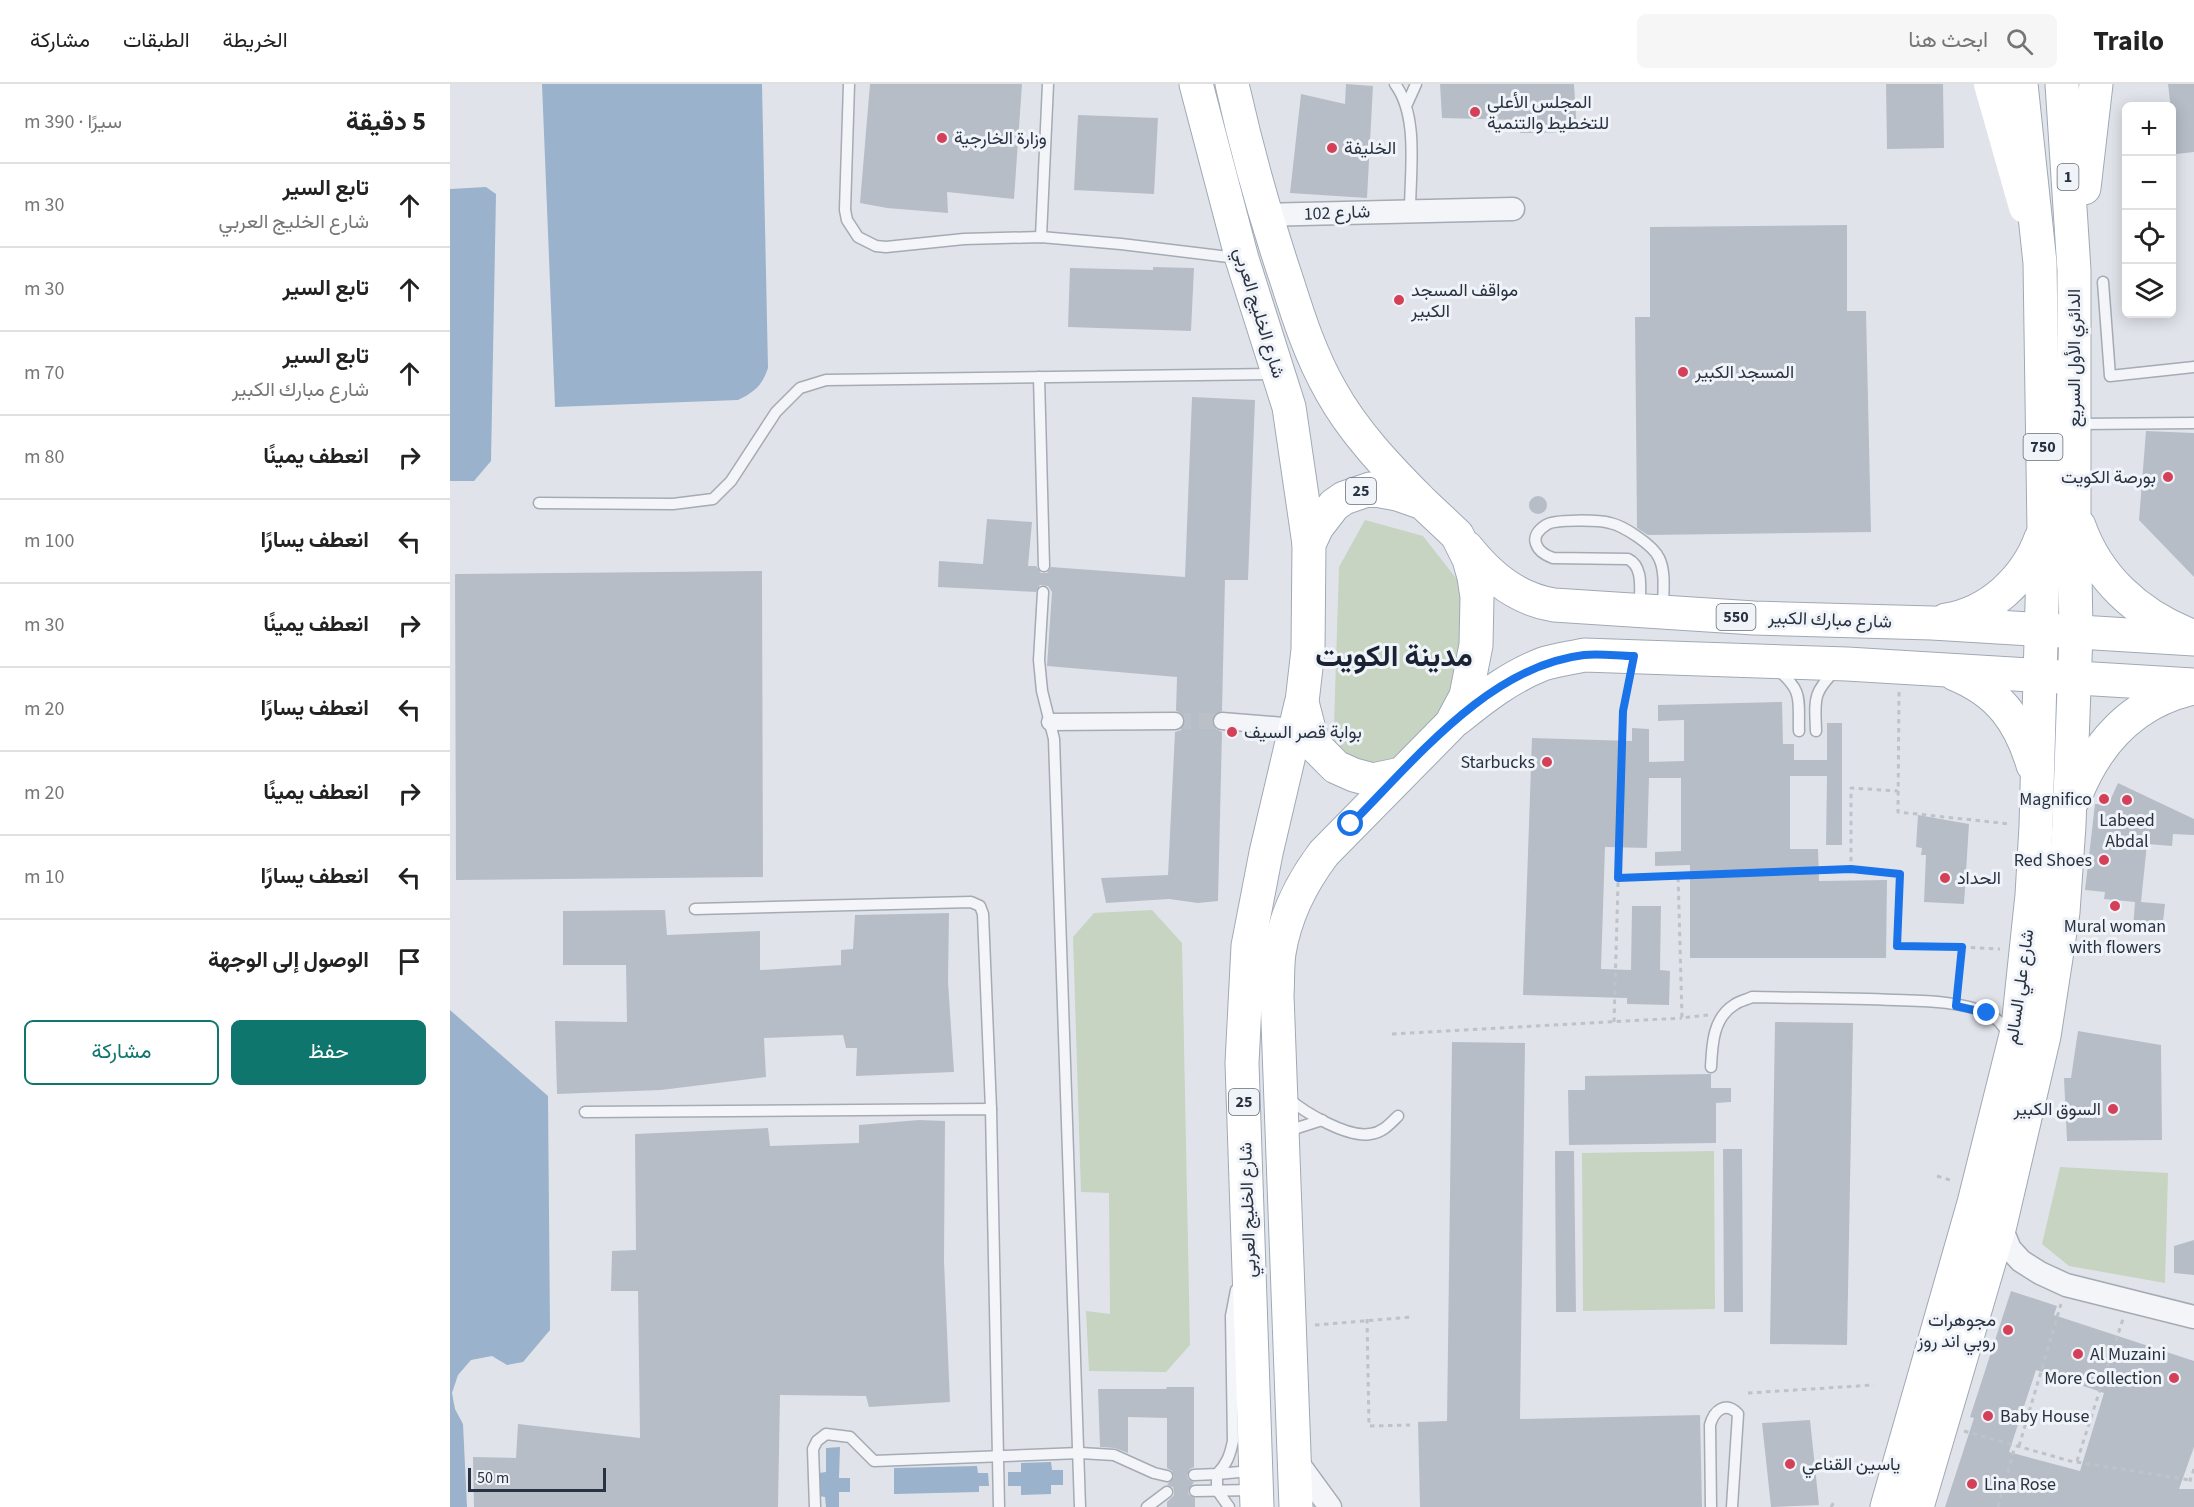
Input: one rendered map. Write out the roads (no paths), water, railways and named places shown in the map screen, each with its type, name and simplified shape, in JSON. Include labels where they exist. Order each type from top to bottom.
[{"type":"main road","name":"شارع الخليج العربي","points":[[1196,84],[1242,259],[1289,407],[1309,544]]},
{"type":"main road","name":"شارع الخليج العربي","points":[[1232,84],[1264,215],[1309,346],[1331,392],[1355,427],[1394,474],[1423,503]]},
{"type":"main road","name":"الدائري الأول السريع","points":[[1990,84],[2040,263]]},
{"type":"main road","name":"الدائري الأول السريع","points":[[2021,84],[2040,263],[2044,531],[2042,631]]},
{"type":"main road","name":"الدائري الأول السريع","points":[[2062,84],[2089,276],[2074,424],[2076,633]]},
{"type":"main road","points":[[2089,276],[2096,84]]},
{"type":"main road","name":"25","points":[[1370,489],[1387,491],[1423,503],[1457,535],[1469,559],[1477,597],[1476,645],[1466,696],[1451,724],[1401,774],[1373,780],[1336,767],[1316,747],[1299,715],[1308,650],[1309,544],[1317,527],[1334,505],[1344,498],[1370,489]]},
{"type":"main road","points":[[2074,512],[2082,534],[2099,567],[2120,592],[2153,618],[2194,638]]},
{"type":"main road","points":[[1932,623],[1974,612],[2002,594],[2025,570],[2036,552],[2044,531]]},
{"type":"main road","name":"شارع مبارك الكبير","points":[[1457,535],[1482,567],[1498,581],[1533,600],[1554,605],[1754,618],[1932,623],[2194,638]]},
{"type":"main road","points":[[1696,658],[1675,651],[1668,645],[1666,637],[1669,629],[1677,623],[1754,618]]},
{"type":"main road","name":"شارع علي السالم","points":[[1887,1507],[1974,1203],[2021,1006],[2032,894],[2042,631]]},
{"type":"main road","name":"شارع علي السالم","points":[[1917,1507],[2000,1225],[2048,1015],[2063,912],[2069,825],[2076,633]]},
{"type":"main road","points":[[1451,724],[1494,689],[1521,674],[1545,664],[1584,655],[1847,664],[2075,676],[2194,686]]},
{"type":"main road","points":[[1945,670],[1970,681],[1994,696],[2012,717],[2026,741],[2032,759],[2036,811]]},
{"type":"main road","points":[[2069,825],[2075,796],[2103,744],[2123,723],[2146,705],[2194,686]]},
{"type":"main road","name":"شارع الخليج العربي","points":[[1257,1489],[1242,1063],[1248,946],[1266,853],[1299,715]]},
{"type":"main road","name":"شارع الخليج العربي","points":[[1296,1507],[1277,995],[1279,953],[1293,903],[1309,874],[1324,853],[1401,774]]},
{"type":"street","name":"شارع 102","points":[[1264,215],[1513,208]]},
{"type":"street","points":[[1222,721],[1299,715]]},
{"type":"street","points":[[1050,722],[1175,721]]},
{"type":"street","points":[[2000,1225],[2010,1249],[2021,1261],[2066,1285],[2194,1317]]},
{"type":"street","points":[[1295,1459],[1330,1507]]},
{"type":"lane","points":[[849,84],[845,210],[847,220],[858,237],[876,246],[964,239],[1041,237],[1242,259]]},
{"type":"lane","points":[[1041,237],[1048,84]]},
{"type":"lane","points":[[1395,84],[1407,104],[1411,125],[1410,211]]},
{"type":"lane","points":[[1407,104],[1416,84]]},
{"type":"lane","points":[[2089,276],[2110,376],[2194,367]]},
{"type":"lane","points":[[539,503],[673,504],[713,499],[731,481],[776,412],[800,388],[826,380],[1278,374]]},
{"type":"lane","points":[[1039,377],[1044,566]]},
{"type":"lane","points":[[2074,424],[2194,423]]},
{"type":"lane","points":[[1557,521],[1609,522],[1641,540],[1653,549],[1659,558],[1663,580],[1651,612],[1634,562],[1628,559],[1553,558],[1538,550],[1535,540],[1539,531],[1547,524],[1557,521]]},
{"type":"lane","points":[[1042,592],[1039,660],[1042,691],[1054,739],[1080,1507]]},
{"type":"lane","points":[[1755,660],[1777,669],[1790,680],[1798,692],[1799,731]]},
{"type":"lane","points":[[1816,731],[1817,693],[1836,670],[1847,664]]},
{"type":"lane","points":[[695,909],[971,902],[980,906],[991,1109],[1000,1457],[999,1507]]},
{"type":"lane","points":[[1711,1067],[1713,1038],[1721,1018],[1734,1005],[1752,998],[1874,999],[1935,1002],[1956,1006],[1987,1013],[1998,1020],[2005,1028],[2012,1049]]},
{"type":"lane","points":[[1281,1092],[1322,1120],[1356,1134],[1372,1134],[1387,1128],[1398,1116]]},
{"type":"lane","points":[[585,1112],[991,1109]]},
{"type":"lane","points":[[1282,1144],[1297,1128],[1322,1120]]},
{"type":"lane","points":[[1229,1507],[1217,1490],[1217,1474],[1226,1465],[1233,1441],[1231,1316],[1249,1231]]},
{"type":"lane","points":[[1711,1507],[1710,1425],[1718,1410],[1724,1407],[1733,1409],[1738,1414],[1732,1507]]},
{"type":"lane","points":[[815,1507],[813,1449],[817,1441],[826,1434],[850,1437],[874,1461],[1080,1454],[1114,1455],[1132,1461],[1154,1473],[1167,1476]]},
{"type":"lane","points":[[1194,1475],[1217,1474],[1257,1489]]},
{"type":"lane","points":[[1195,1491],[1257,1489]]},
{"type":"lane","points":[[1147,1507],[1167,1492]]},
{"type":"water","points":[[542,84],[762,84],[768,368],[760,384],[749,394],[738,400],[555,407]]},
{"type":"water","points":[[486,187],[496,194],[491,461],[474,481],[450,481],[450,189]]},
{"type":"water","points":[[450,1010],[548,1096],[550,1330],[523,1362],[507,1365],[492,1356],[471,1360],[458,1375],[452,1393],[455,1409],[463,1424],[467,1507],[450,1507]]},
{"type":"water","points":[[840,1447],[839,1478],[850,1478],[850,1492],[839,1492],[839,1507],[826,1507],[825,1497],[819,1496],[819,1473],[826,1472],[826,1448]]},
{"type":"water","points":[[1051,1462],[1052,1470],[1063,1470],[1063,1485],[1051,1485],[1051,1494],[1021,1495],[1021,1486],[1008,1486],[1008,1472],[1021,1472],[1021,1463]]},
{"type":"water","points":[[977,1466],[978,1473],[988,1473],[989,1486],[979,1486],[979,1492],[894,1494],[894,1468]]},
{"type":"tunnel","points":[[1175,721],[1222,721]]},
{"type":"place","name":"المجلس الأعلى للتخطيط والتنمية","points":[[1475,112]]},
{"type":"place","name":"وزارة الخارجية","points":[[942,138]]},
{"type":"place","name":"الخليفة","points":[[1332,148]]},
{"type":"place","name":"مواقف المسجد الكبير","points":[[1399,300]]},
{"type":"place","name":"المسجد الكبير","points":[[1683,372]]},
{"type":"place","name":"بورصة الكويت","points":[[2168,477]]},
{"type":"place","name":"بوابة قصر السيف","points":[[1232,732]]},
{"type":"place","name":"Starbucks","points":[[1547,762]]},
{"type":"place","name":"Magnifico","points":[[2104,799]]},
{"type":"place","name":"Labeed Abdal","points":[[2127,800]]},
{"type":"place","name":"Red Shoes","points":[[2104,860]]},
{"type":"place","name":"الحداد","points":[[1945,878]]},
{"type":"place","name":"Mural woman with flowers","points":[[2115,906]]},
{"type":"place","name":"السوق الكبير","points":[[2113,1109]]},
{"type":"place","name":"مجوهرات روبي اند روز","points":[[2008,1330]]},
{"type":"place","name":"Al Muzaini","points":[[2078,1354]]},
{"type":"place","name":"More Collection","points":[[2174,1378]]},
{"type":"place","name":"Baby House","points":[[1988,1416]]},
{"type":"place","name":"ياسين القناعي","points":[[1790,1464]]},
{"type":"place","name":"Lina Rose","points":[[1972,1484]]},
{"type":"district","name":"مدينة الكويت","points":[[1394,656]]}]
